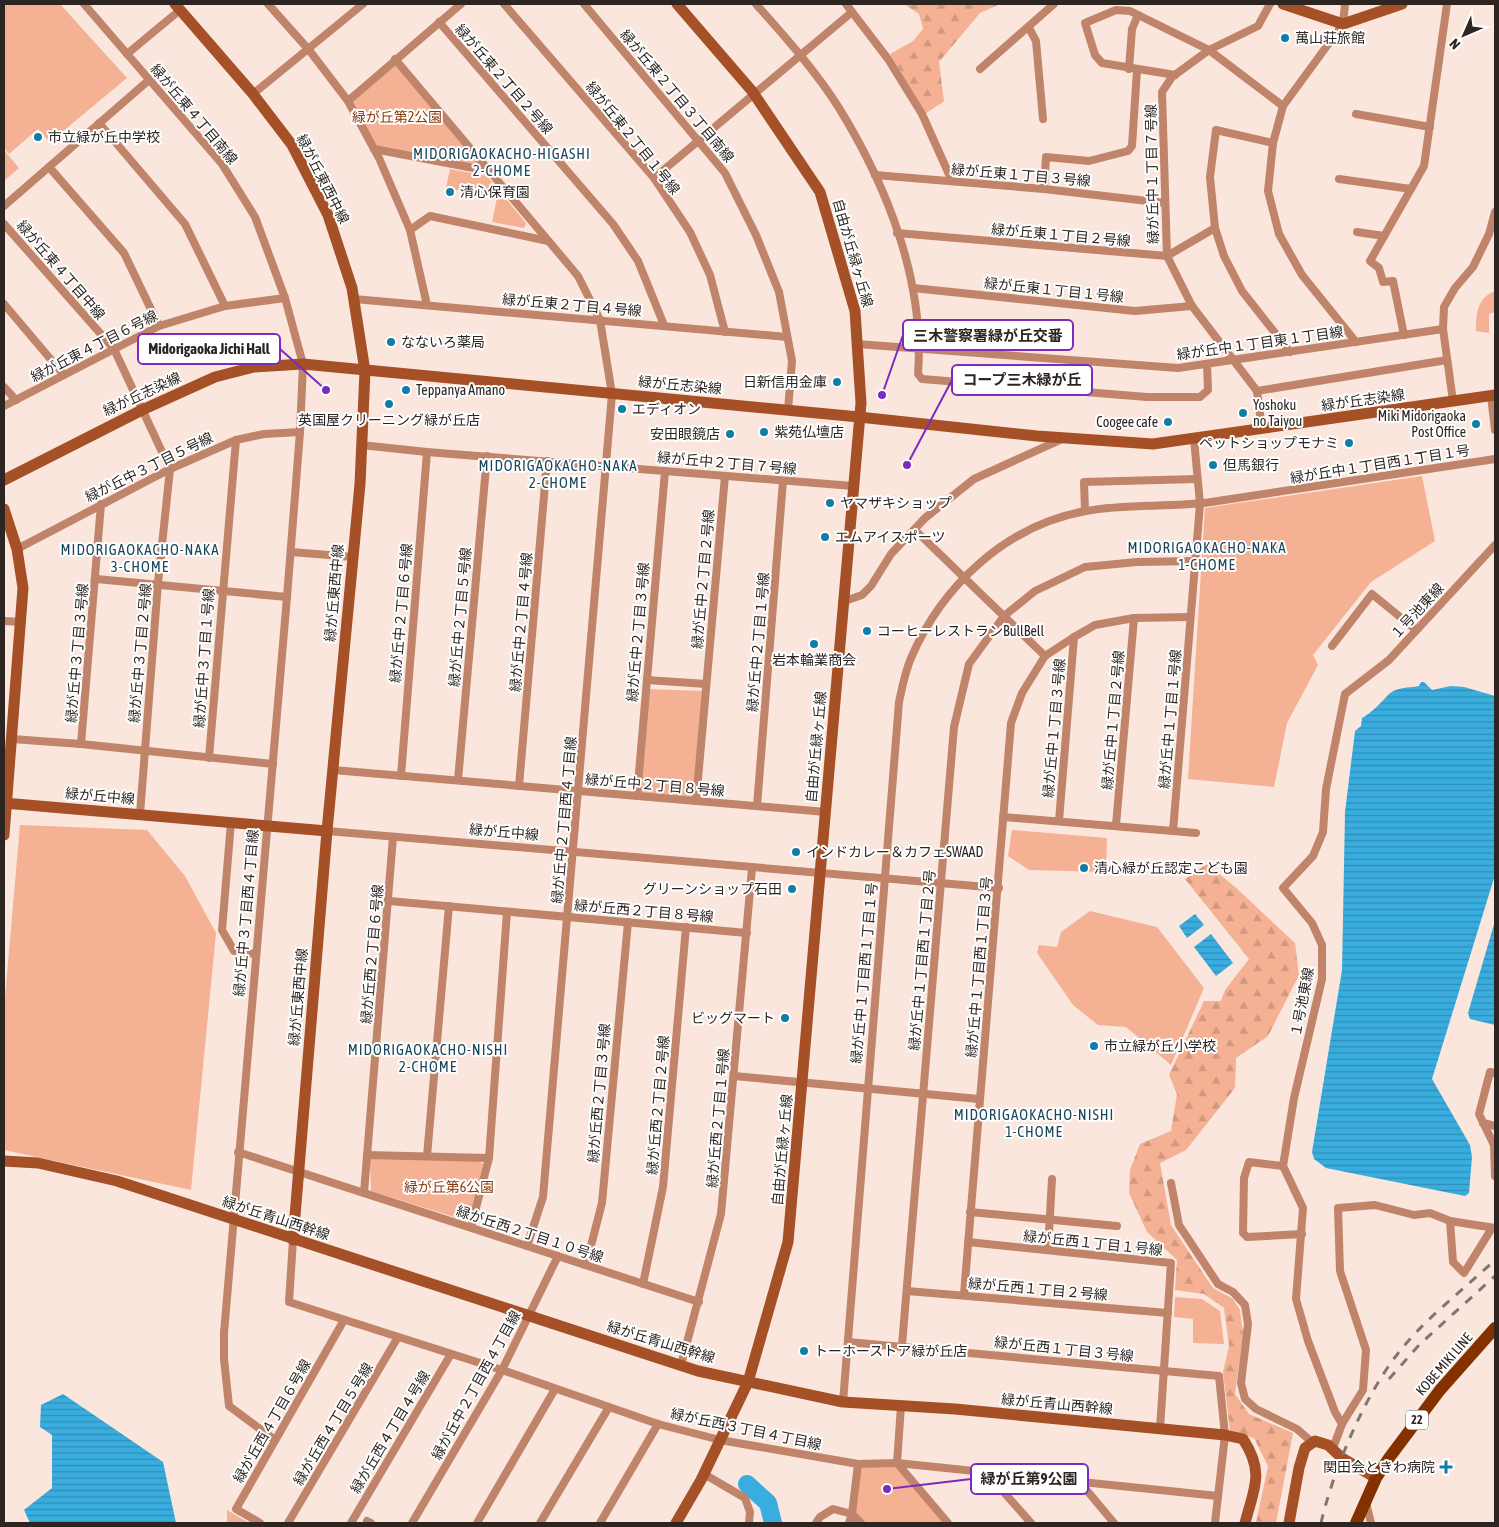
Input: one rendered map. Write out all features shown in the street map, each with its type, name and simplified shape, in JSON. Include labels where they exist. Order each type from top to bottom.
[{"type":"main road","name":"KOBE MIKI LINE","points":[[1356,1523],[1376,1478],[1440,1390],[1495,1328]]},
{"type":"street","name":"緑が丘東４丁目南線","points":[[84,4],[222,164],[250,209],[285,298],[303,364]]},
{"type":"street","points":[[268,4],[309,50],[348,101],[374,149],[410,230],[427,305]]},
{"type":"street","points":[[253,94],[363,4]]},
{"type":"street","points":[[348,101],[461,4]]},
{"type":"street","name":"緑が丘東２丁目１号線","points":[[504,4],[654,178],[690,232],[710,275],[725,332]]},
{"type":"street","name":"緑が丘東２丁目３丁目南線","points":[[584,4],[725,173],[756,235],[779,292],[792,362],[788,410]]},
{"type":"street","name":"自由が丘緑ヶ丘線","points":[[676,1523],[704,1474],[748,1382],[788,1242],[821,874],[842,602],[860,417],[855,311],[820,192],[755,95],[677,4]]},
{"type":"street","points":[[756,4],[801,56],[838,108],[875,175],[897,233],[913,288],[920,349],[918,374],[922,379],[1147,398],[1200,398],[1208,390],[1207,364]]},
{"type":"street","points":[[846,4],[888,59],[922,114],[952,181]]},
{"type":"street","points":[[980,69],[1029,28],[1054,4]]},
{"type":"street","name":"緑が丘中１丁目７号線","points":[[1262,430],[1257,391],[1192,306],[1166,256],[1162,92],[1175,75],[1209,50],[1258,26],[1270,4]]},
{"type":"street","points":[[1283,4],[1343,24],[1402,4]]},
{"type":"street","points":[[1345,4],[1343,24],[1283,106],[1273,143],[1268,190],[1279,234],[1302,275],[1356,342]]},
{"type":"street","points":[[1404,335],[1393,280],[1382,282],[1379,268],[1370,261],[1424,166],[1447,4]]},
{"type":"street","points":[[127,54],[178,7]]},
{"type":"street","name":"緑が丘東西中線","points":[[178,7],[253,94],[292,145],[328,215],[352,288],[365,371],[360,484],[327,831],[293,1240]]},
{"type":"street","points":[[1175,75],[1102,63],[1095,55],[1085,23],[1116,10],[1130,11],[1209,50],[1283,106]]},
{"type":"street","points":[[654,178],[852,12]]},
{"type":"street","points":[[1044,189],[1046,157],[1089,160],[1128,151],[1132,146],[1132,28],[1138,15]]},
{"type":"street","name":"緑が丘東２丁目２号線","points":[[439,22],[613,224],[638,261],[664,325]]},
{"type":"street","points":[[1029,28],[1036,41],[1043,119]]},
{"type":"street","name":"緑が丘中２丁目西４丁目線","points":[[395,59],[578,276],[600,320],[612,394],[543,1197],[527,1246]]},
{"type":"street","points":[[4,206],[149,80]]},
{"type":"street","points":[[1356,114],[1430,127]]},
{"type":"street","points":[[100,123],[185,224],[225,306]]},
{"type":"street","points":[[1273,143],[1216,130],[1210,178],[1215,228],[1224,256],[1242,291],[1290,352]]},
{"type":"street","points":[[374,149],[489,171]]},
{"type":"street","points":[[49,167],[124,253],[159,326]]},
{"type":"street","name":"緑が丘東１丁目３号線","points":[[875,175],[1044,189],[1165,203]]},
{"type":"street","points":[[1339,179],[1411,189]]},
{"type":"street","points":[[1453,401],[1443,329],[1444,307],[1455,288],[1473,268],[1489,234],[1495,212]]},
{"type":"street","points":[[410,230],[430,216],[548,241]]},
{"type":"street","name":"緑が丘東４丁目中線","points":[[4,224],[114,349],[142,410]]},
{"type":"street","points":[[1166,256],[1215,228]]},
{"type":"street","points":[[1357,232],[1384,236]]},
{"type":"street","name":"緑が丘東１丁目２号線","points":[[897,233],[1166,256]]},
{"type":"street","name":"緑が丘東１丁目１号線","points":[[913,288],[1135,311],[1192,306]]},
{"type":"street","name":"緑が丘東４丁目６号線","points":[[4,406],[159,326],[225,306],[285,298]]},
{"type":"street","name":"緑が丘東２丁目４号線","points":[[354,299],[787,337]]},
{"type":"street","points":[[4,304],[64,375]]},
{"type":"street","name":"緑が丘中１丁目東１丁目線","points":[[857,344],[1178,368],[1443,329]]},
{"type":"street","points":[[1257,391],[1448,360]]},
{"type":"street","name":"緑が丘志染線","points":[[4,480],[142,410],[215,377],[254,368],[303,364],[1063,438],[1153,444],[1493,396]]},
{"type":"street","name":"緑が丘中３丁目西４丁目線","points":[[275,1440],[229,1406],[224,1359],[224,1333],[232,1220],[287,597],[300,432],[303,364]]},
{"type":"street","points":[[4,387],[16,400]]},
{"type":"street","points":[[1493,396],[1495,430]]},
{"type":"street","points":[[142,410],[170,469]]},
{"type":"street","name":"緑が丘中３丁目５号線","points":[[17,549],[170,469],[236,440],[264,434],[300,432]]},
{"type":"street","points":[[842,602],[862,595],[871,586],[892,554],[925,518],[974,479],[1063,438]]},
{"type":"street","name":"緑が丘中１丁目１号線","points":[[1173,831],[1200,504],[1194,439]]},
{"type":"street","name":"緑が丘中３丁目１号線","points":[[209,758],[236,440]]},
{"type":"street","name":"緑が丘中２丁目７号線","points":[[361,444],[427,452],[853,486]]},
{"type":"street","name":"緑が丘中２丁目６号線","points":[[401,776],[427,452]]},
{"type":"street","name":"緑が丘中２丁目５号線","points":[[458,780],[486,456]]},
{"type":"street","name":"緑が丘中１丁目西１丁目１号","points":[[843,1402],[899,702],[910,660],[930,621],[963,577],[1000,546],[1046,522],[1085,511],[1200,504],[1495,459]]},
{"type":"street","name":"緑が丘中２丁目４号線","points":[[519,786],[547,461]]},
{"type":"street","name":"緑が丘中３丁目２号線","points":[[140,814],[158,583],[170,469]]},
{"type":"street","name":"緑が丘中２丁目３号線","points":[[637,796],[665,470]]},
{"type":"street","name":"緑が丘中２丁目２号線","points":[[696,801],[725,476]]},
{"type":"street","points":[[1085,511],[1084,482],[1197,478]]},
{"type":"street","name":"緑が丘中２丁目１号線","points":[[757,806],[783,480]]},
{"type":"street","name":"緑が丘中３丁目３号線","points":[[81,744],[101,504]]},
{"type":"street","points":[[4,509],[17,549],[22,588],[22,622],[5,803],[4,835]]},
{"type":"street","points":[[915,530],[1045,656]]},
{"type":"street","name":"１号池東線","points":[[1283,1166],[1294,1098],[1322,979],[1322,945],[1312,923],[1283,888],[1313,856],[1323,832],[1326,789],[1345,694],[1389,660],[1495,545]]},
{"type":"street","points":[[290,552],[353,557]]},
{"type":"street","name":"緑が丘中１丁目西１丁目２号","points":[[902,1345],[954,727],[969,664],[1004,616],[1035,590],[1085,567],[1137,562],[1195,561]]},
{"type":"street","points":[[96,579],[158,583],[222,592],[287,597]]},
{"type":"street","points":[[1332,646],[1372,594],[1416,630]]},
{"type":"street","name":"緑が丘中１丁目西１丁目３号","points":[[964,1294],[979,1099],[999,888],[1011,723],[1022,693],[1045,656],[1074,637],[1095,625],[1134,618],[1190,617]]},
{"type":"street","name":"緑が丘中１丁目２号線","points":[[1116,825],[1134,618]]},
{"type":"street","points":[[4,621],[22,622]]},
{"type":"street","name":"緑が丘中１丁目３号線","points":[[1059,821],[1074,637]]},
{"type":"street","points":[[647,680],[706,684]]},
{"type":"street","points":[[12,739],[81,744],[272,764]]},
{"type":"street","name":"緑が丘中２丁目８号線","points":[[333,770],[826,812]]},
{"type":"street","name":"緑が丘中線","points":[[5,803],[999,888]]},
{"type":"street","points":[[1004,817],[1196,832]]},
{"type":"street","points":[[231,822],[222,930],[234,951],[255,954]]},
{"type":"street","name":"緑が丘西２丁目６号線","points":[[364,1192],[393,837]]},
{"type":"street","name":"緑が丘西２丁目１号線","points":[[680,1365],[699,1302],[721,1214],[752,868]]},
{"type":"street","name":"緑が丘西２丁目８号線","points":[[389,901],[747,933]]},
{"type":"street","points":[[427,1156],[449,906]]},
{"type":"street","points":[[471,1227],[489,1158],[507,912]]},
{"type":"street","name":"緑が丘西２丁目３号線","points":[[586,1265],[602,1203],[628,922]]},
{"type":"street","name":"緑が丘西２丁目２号線","points":[[643,1284],[663,1187],[686,928]]},
{"type":"street","points":[[1495,1073],[1490,1072],[1479,1114],[1494,1145],[1495,1176]]},
{"type":"street","points":[[734,1076],[923,1092],[979,1099]]},
{"type":"street","points":[[1484,1123],[1495,1126]]},
{"type":"street","name":"緑が丘西２丁目１０号線","points":[[238,1152],[699,1302]]},
{"type":"street","points":[[368,1155],[489,1158]]},
{"type":"street","name":"緑が丘青山西幹線","points":[[4,1161],[38,1163],[118,1181],[293,1240],[680,1365],[748,1382],[843,1402],[1225,1435],[1244,1440],[1252,1453],[1258,1475],[1245,1523]]},
{"type":"street","points":[[1302,1234],[1247,1237],[1243,1233],[1244,1178],[1249,1162],[1283,1166],[1303,1208],[1302,1234],[1296,1300],[1308,1341],[1335,1412],[1342,1424]]},
{"type":"street","points":[[1048,1250],[1052,1180]]},
{"type":"street","points":[[1171,1184],[1179,1225],[1218,1284],[1234,1292],[1245,1305],[1248,1324],[1242,1383],[1245,1398],[1256,1409],[1296,1429],[1313,1443]]},
{"type":"street","points":[[1333,1448],[1342,1424],[1363,1390],[1366,1350],[1340,1270],[1338,1208],[1375,1205],[1414,1215],[1430,1213],[1450,1221],[1494,1228],[1464,1273],[1453,1262],[1450,1221]]},
{"type":"street","points":[[970,1212],[1118,1226]]},
{"type":"street","name":"緑が丘西３丁目４丁目線","points":[[293,1240],[289,1302],[502,1370],[658,1424],[720,1440],[858,1464],[897,1463],[1218,1496]]},
{"type":"street","name":"緑が丘西１丁目１号線","points":[[968,1242],[1171,1263],[1160,1429]]},
{"type":"street","name":"緑が丘中２丁目西４丁目線","points":[[412,1523],[502,1370],[558,1256]]},
{"type":"street","name":"緑が丘西１丁目２号線","points":[[907,1290],[1168,1313]]},
{"type":"street","name":"緑が丘西４丁目６号線","points":[[260,1523],[236,1509],[344,1320]]},
{"type":"street","name":"緑が丘西４丁目５号線","points":[[288,1523],[398,1337]]},
{"type":"street","name":"緑が丘西１丁目３号線","points":[[848,1342],[902,1345],[1218,1376],[1225,1435]]},
{"type":"street","name":"緑が丘西４丁目４号線","points":[[351,1523],[450,1354]]},
{"type":"street","points":[[477,1523],[555,1389]]},
{"type":"street","points":[[901,1406],[897,1463],[948,1523]]},
{"type":"street","points":[[540,1523],[609,1407]]},
{"type":"street","points":[[600,1523],[658,1424]]},
{"type":"street","points":[[1215,1523],[1225,1435]]},
{"type":"street","points":[[1289,1523],[1298,1468],[1305,1448],[1315,1441],[1333,1448],[1342,1458],[1376,1478]]},
{"type":"street","points":[[848,1523],[852,1514],[858,1464]]},
{"type":"street","points":[[986,1472],[1030,1523]]},
{"type":"street","points":[[704,1474],[745,1498],[750,1512],[749,1523]]},
{"type":"street","points":[[1079,1481],[1114,1523]]},
{"type":"street","points":[[1365,1502],[1371,1523]]},
{"type":"street","points":[[816,1523],[820,1517],[833,1509],[852,1514],[861,1523]]},
{"type":"green space","name":"市立緑が丘中学校","points":[[4,4],[60,4],[127,78],[50,142],[38,129],[9,154],[4,148]]},
{"type":"green space","points":[[904,4],[1000,4],[980,13],[939,62],[944,101],[925,114],[890,54],[913,41],[923,29],[919,14]]},
{"type":"green space","name":"緑が丘第2公園","points":[[395,59],[489,171],[374,149],[348,101]]},
{"type":"green space","points":[[4,150],[19,168],[4,181]]},
{"type":"green space","points":[[450,169],[487,176],[526,223],[524,228],[492,222],[497,198],[446,188]]},
{"type":"green space","points":[[1495,291],[1495,312],[1489,314],[1489,333],[1476,331],[1476,318],[1481,302]]},
{"type":"green space","points":[[1422,476],[1435,541],[1371,582],[1313,655],[1318,665],[1287,723],[1274,787],[1188,779],[1205,508]]},
{"type":"green space","points":[[646,689],[706,691],[696,801],[637,796]]},
{"type":"green space","points":[[20,825],[147,830],[185,876],[216,933],[191,1190],[4,1150],[4,1009]]},
{"type":"green space","points":[[1012,830],[1107,838],[1106,872],[1029,870],[1008,856]]},
{"type":"green space","points":[[1207,864],[1234,886],[1295,943],[1299,975],[1268,1036],[1236,1058],[1235,1088],[1186,1150],[1160,1163],[1171,1225],[1213,1288],[1233,1299],[1240,1310],[1243,1333],[1235,1394],[1249,1414],[1293,1433],[1276,1523],[1256,1523],[1268,1466],[1254,1438],[1230,1431],[1223,1372],[1229,1346],[1224,1308],[1204,1294],[1175,1290],[1177,1260],[1147,1232],[1129,1193],[1130,1170],[1140,1144],[1171,1131],[1177,1094],[1169,1075],[1204,1001],[1221,1001],[1225,990],[1249,959],[1185,879]]},
{"type":"green space","points":[[1090,911],[1157,927],[1204,988],[1171,1065],[1126,1027],[1098,1025],[1073,1005],[1037,953],[1039,945],[1057,947],[1061,932]]},
{"type":"green space","name":"緑が丘第6公園","points":[[373,1157],[478,1160],[483,1164],[470,1219],[467,1221],[371,1191],[370,1160]]},
{"type":"green space","points":[[1175,1297],[1202,1299],[1220,1311],[1224,1344],[1193,1343],[1193,1319],[1174,1317]]},
{"type":"green space","points":[[897,1463],[948,1523],[861,1523],[852,1514],[858,1464]]},
{"type":"green space","points":[[227,1510],[249,1523],[227,1523]]},
{"type":"water","points":[[1421,682],[1424,682],[1432,690],[1451,686],[1464,687],[1495,696],[1495,875],[1432,1079],[1470,1145],[1472,1157],[1469,1193],[1465,1196],[1326,1168],[1314,1159],[1312,1152],[1342,970],[1345,812],[1355,731],[1361,726],[1362,718],[1391,692],[1419,686]]},
{"type":"water","points":[[1195,914],[1204,925],[1187,938],[1179,926]]},
{"type":"water","points":[[1495,921],[1495,1025],[1470,1019],[1468,1013]]},
{"type":"water","points":[[1211,934],[1233,963],[1216,976],[1194,947]]},
{"type":"water","points":[[63,1394],[163,1462],[176,1523],[30,1523],[24,1510],[52,1488],[52,1435],[40,1427],[41,1405]]},
{"type":"waterway","points":[[747,1484],[768,1503],[773,1523]]},
{"type":"railway","points":[[1321,1523],[1341,1459],[1361,1414],[1384,1373],[1418,1330],[1495,1260]]},
{"type":"railway","points":[[1389,1379],[1420,1344],[1495,1276]]},
{"type":"place","name":"萬山荘旅館","points":[[1285,38]]},
{"type":"place","name":"市立緑が丘中学校","points":[[38,137]]},
{"type":"place","name":"清心保育園","points":[[450,192]]},
{"type":"place","name":"なないろ薬局","points":[[391,342]]},
{"type":"place","name":"日新信用金庫","points":[[837,382]]},
{"type":"place","name":"Midorigaoka Jichi Hall","points":[[326,390]]},
{"type":"place","name":"Teppanya Amano","points":[[406,390]]},
{"type":"place","name":"三木警察署緑が丘交番","points":[[882,395]]},
{"type":"place","name":"英国屋クリーニング緑が丘店","points":[[389,404]]},
{"type":"place","name":"エディオン","points":[[622,409]]},
{"type":"place","name":"Yoshoku no Taiyou","points":[[1243,413]]},
{"type":"place","name":"Coogee cafe","points":[[1168,422]]},
{"type":"place","name":"Miki Midorigaoka Post Office","points":[[1476,424]]},
{"type":"place","name":"紫苑仏壇店","points":[[764,432]]},
{"type":"place","name":"安田眼鏡店","points":[[730,434]]},
{"type":"place","name":"ペットショップモナミ","points":[[1349,443]]},
{"type":"place","name":"コープ三木緑が丘","points":[[907,465]]},
{"type":"place","name":"但馬銀行","points":[[1213,465]]},
{"type":"place","name":"ヤマザキショップ","points":[[830,503]]},
{"type":"place","name":"エムアイスポーツ","points":[[825,537]]},
{"type":"place","name":"コーヒーレストランBullBell","points":[[867,631]]},
{"type":"place","name":"岩本輪業商会","points":[[814,644]]},
{"type":"place","name":"インドカレー＆カフェSWAAD","points":[[796,852]]},
{"type":"place","name":"清心緑が丘認定こども園","points":[[1084,868]]},
{"type":"place","name":"グリーンショップ石田","points":[[792,889]]},
{"type":"place","name":"ビッグマート","points":[[785,1018]]},
{"type":"place","name":"市立緑が丘小学校","points":[[1094,1046]]},
{"type":"place","name":"トーホーストア緑が丘店","points":[[804,1351]]},
{"type":"place","name":"関田会ときわ病院","points":[[1446,1467]]},
{"type":"place","name":"緑が丘第9公園","points":[[887,1489]]},
{"type":"district","name":"MIDORIGAOKACHO-HIGASHI 2-CHOME","points":[[502,162]]},
{"type":"district","name":"MIDORIGAOKACHO-NAKA 2-CHOME","points":[[558,474]]},
{"type":"district","name":"MIDORIGAOKACHO-NAKA 1-CHOME","points":[[1207,556]]},
{"type":"district","name":"MIDORIGAOKACHO-NAKA 3-CHOME","points":[[140,558]]},
{"type":"district","name":"MIDORIGAOKACHO-NISHI 2-CHOME","points":[[428,1058]]},
{"type":"district","name":"MIDORIGAOKACHO-NISHI 1-CHOME","points":[[1034,1122]]}]
